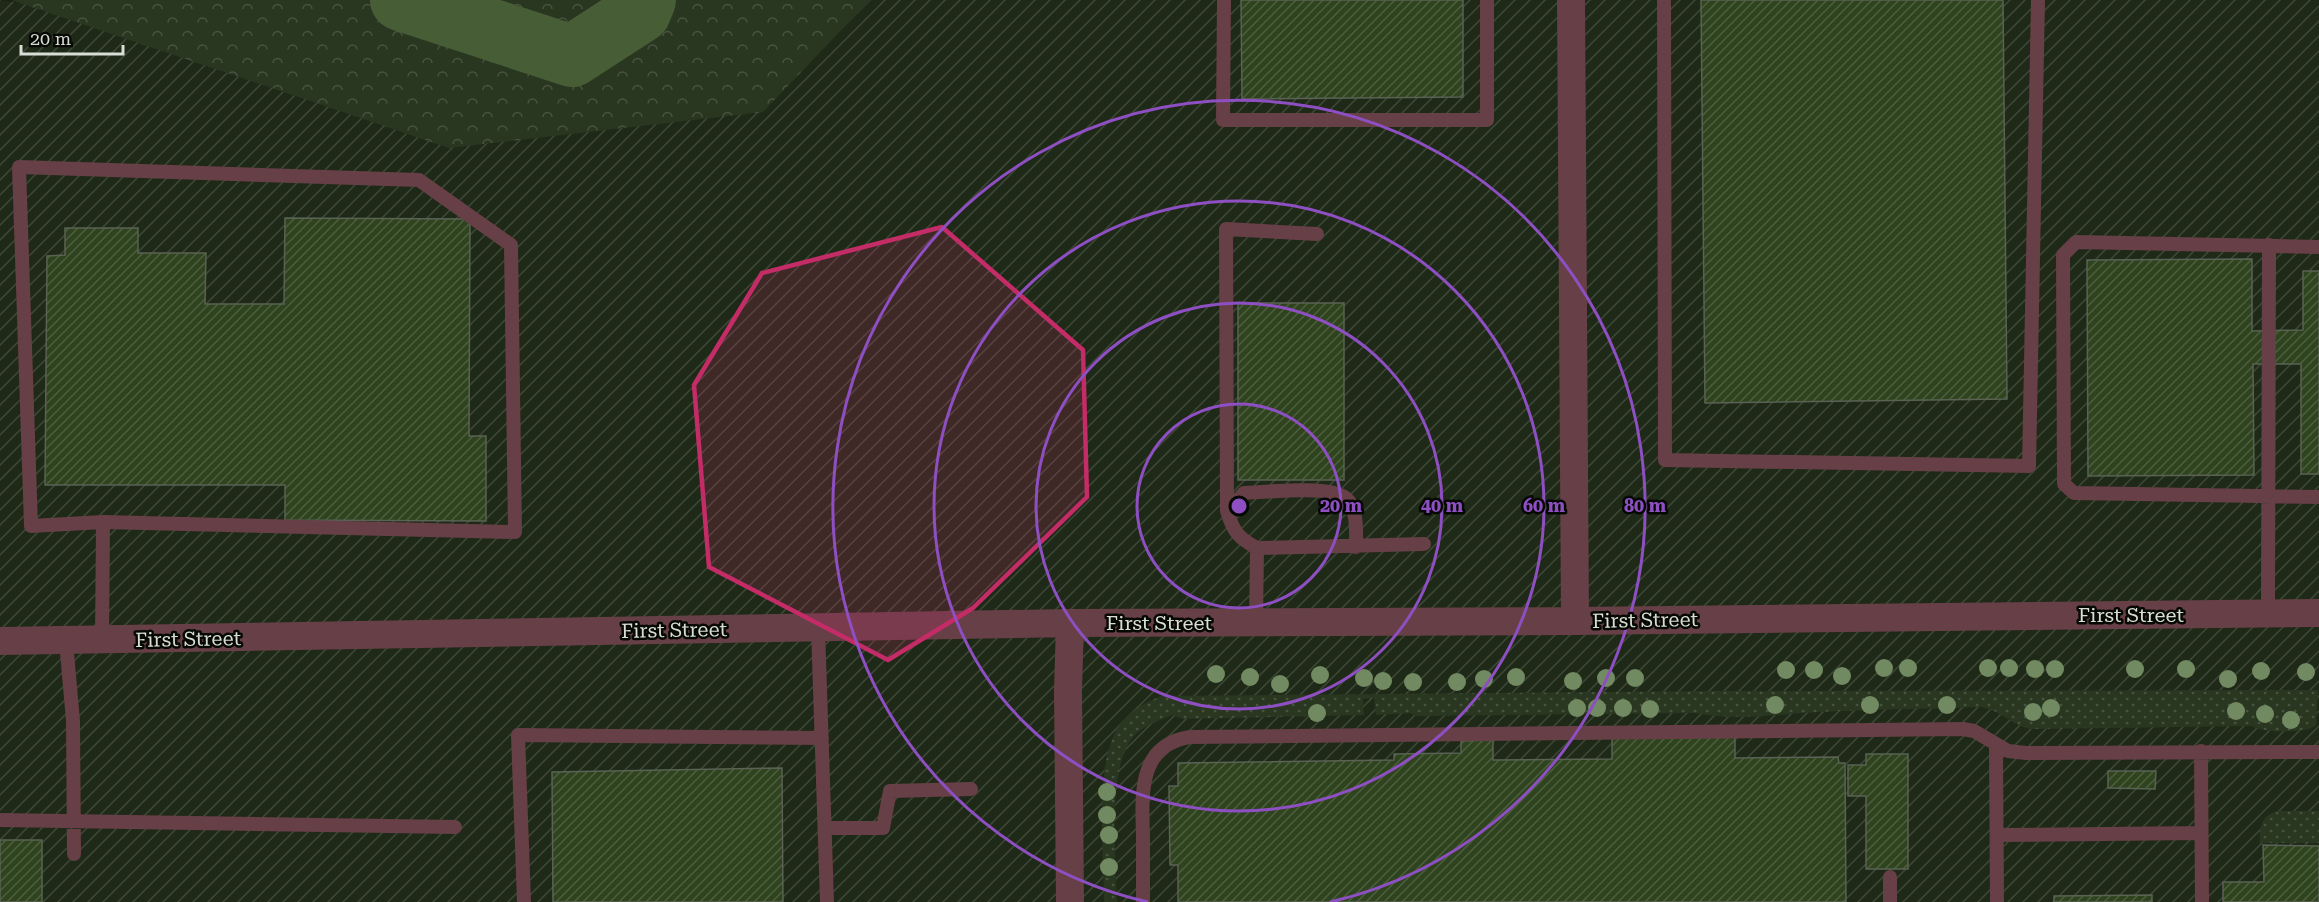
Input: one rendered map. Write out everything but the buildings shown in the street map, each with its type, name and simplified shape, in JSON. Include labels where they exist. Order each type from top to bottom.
[{"type":"street","points":[[1571,0],[1575,621]]},
{"type":"street","name":"First Street","points":[[0,641],[1070,623],[2319,614]]},
{"type":"street","points":[[1070,623],[1068,690],[1070,902]]},
{"type":"lane","points":[[1224,0],[1223,120],[1487,120],[1487,0]]},
{"type":"lane","points":[[1664,0],[1665,460],[2029,466],[2038,0]]},
{"type":"lane","points":[[19,167],[419,180],[511,245],[515,532],[103,522],[31,526],[19,167]]},
{"type":"lane","points":[[1317,234],[1226,229],[1227,511],[1232,530],[1245,542],[1257,548],[1424,544]]},
{"type":"lane","points":[[2319,246],[2076,242],[2063,255],[2064,484],[2074,493],[2319,497]]},
{"type":"lane","points":[[2268,614],[2269,245]]},
{"type":"lane","points":[[1227,511],[1244,493],[1330,491],[1347,499],[1356,518],[1356,547]]},
{"type":"lane","points":[[102,641],[103,522]]},
{"type":"lane","points":[[1256,622],[1257,548]]},
{"type":"lane","points":[[818,628],[827,902]]},
{"type":"lane","points":[[66,641],[73,721],[74,854]]},
{"type":"lane","points":[[1143,902],[1143,784],[1151,762],[1160,750],[1179,739],[1190,737],[1963,729],[1974,731],[2008,751],[2026,753],[2319,752]]},
{"type":"lane","points":[[524,902],[518,735],[822,738]]},
{"type":"lane","points":[[1996,746],[1997,902]]},
{"type":"lane","points":[[2201,751],[2202,902]]},
{"type":"lane","points":[[825,828],[883,828],[890,791],[971,789]]},
{"type":"lane","points":[[0,820],[455,827]]},
{"type":"lane","points":[[1997,835],[2201,833]]},
{"type":"lane","points":[[1890,877],[1890,902]]},
{"type":"highlighted area","points":[[942,227],[1083,350],[1087,497],[973,608],[888,660],[709,567],[694,385],[762,273]]},
{"type":"shaded area","points":[[0,0],[762,112],[870,0],[2319,0],[2319,902],[0,902]]},
{"type":"green space","points":[[11,0],[870,0],[763,112],[449,148]]},
{"type":"green space","points":[[2318,690],[2316,725],[2304,730],[2284,732],[2252,726],[2031,729],[2018,725],[1995,711],[1981,707],[1839,711],[1741,717],[1695,713],[1415,716],[1410,713],[1376,715],[1374,698],[1363,699],[1364,715],[1183,719],[1172,715],[1143,728],[1135,735],[1126,749],[1116,790],[1117,902],[1104,902],[1102,815],[1105,769],[1109,749],[1123,721],[1147,702],[1161,696],[1715,691]]},
{"type":"green space","points":[[2319,811],[2319,843],[2260,843],[2262,823],[2272,813]]},
{"type":"waterway","points":[[401,0],[572,56],[640,12],[645,0]]}]
